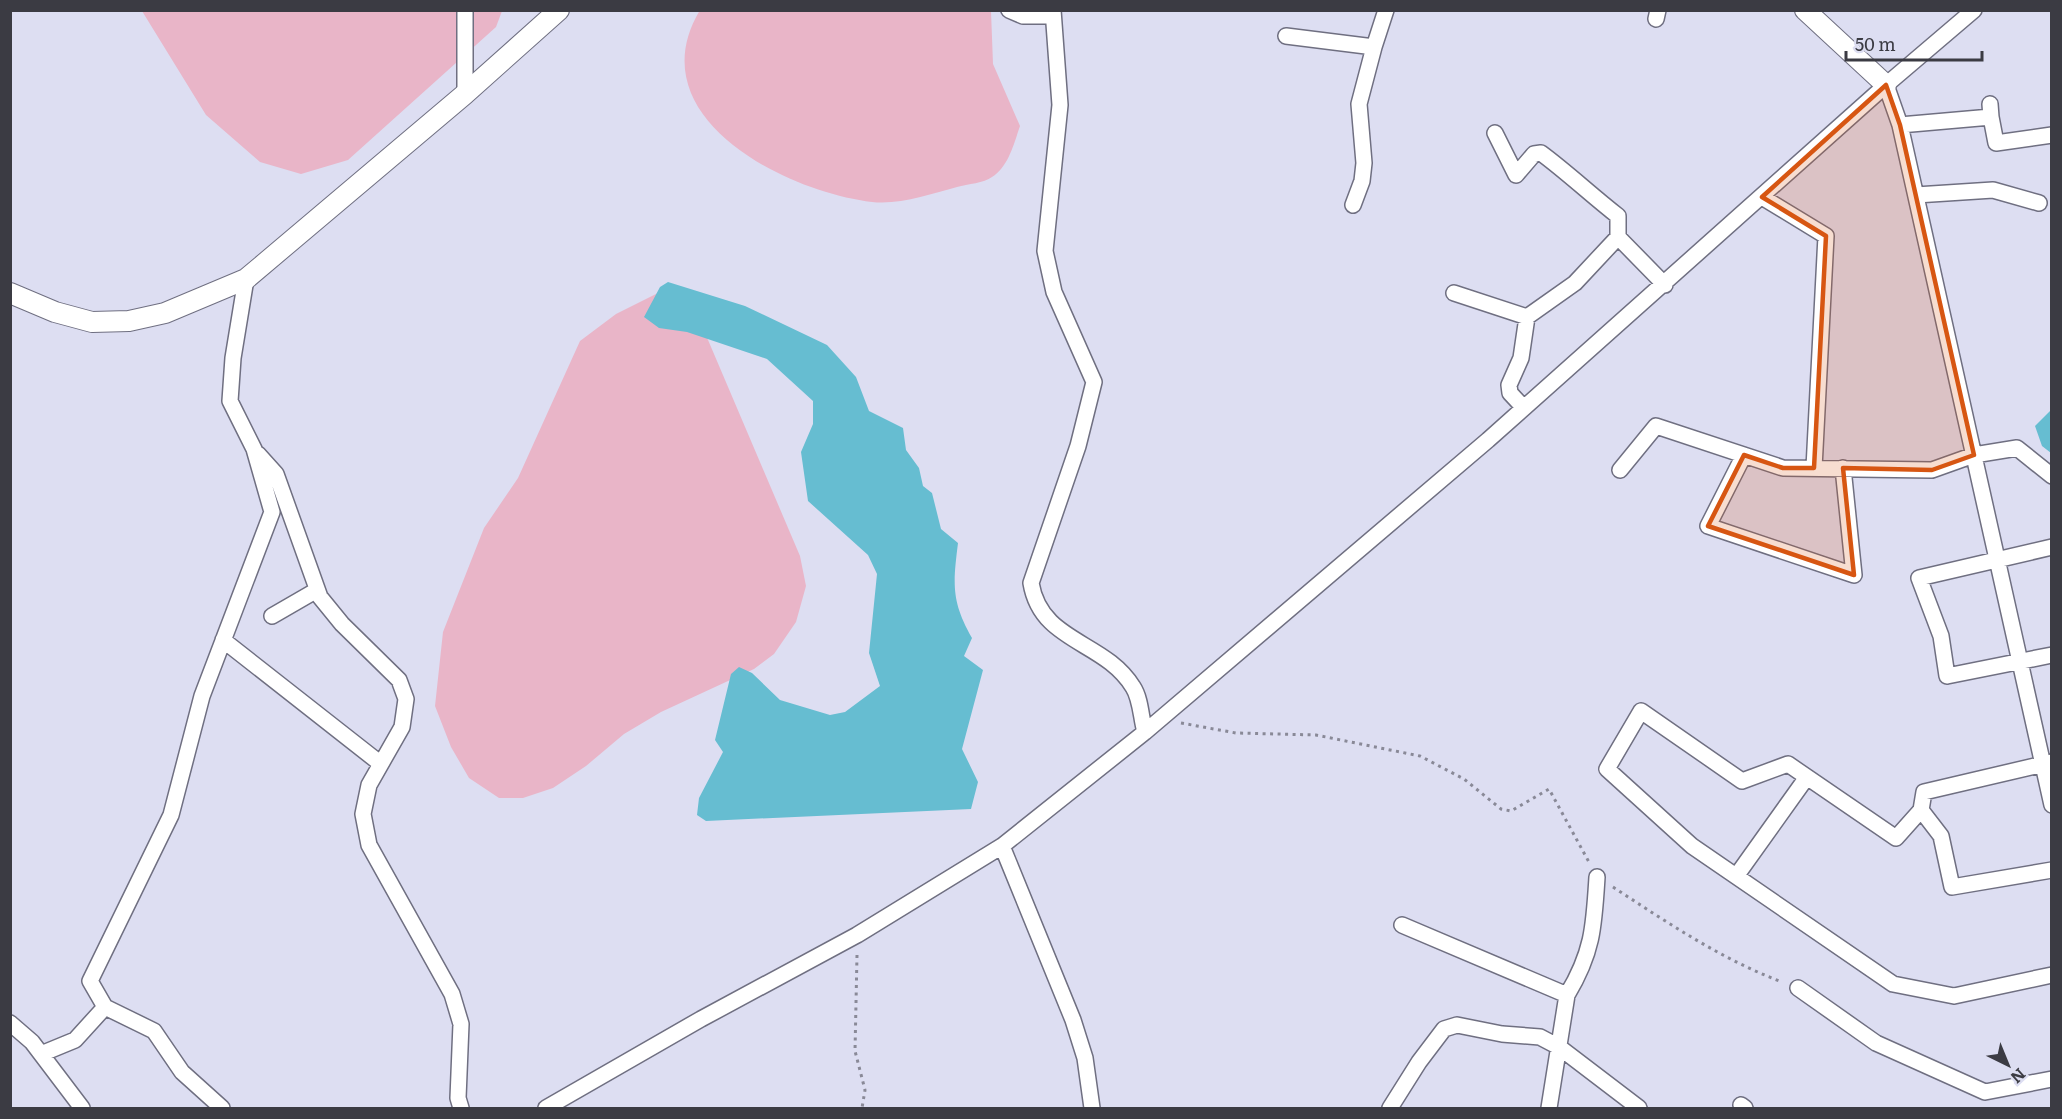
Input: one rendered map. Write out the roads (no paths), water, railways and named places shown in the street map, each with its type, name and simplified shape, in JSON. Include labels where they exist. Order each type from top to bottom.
[{"type":"street","points":[[465,10],[465,94]]},
{"type":"street","points":[[10,293],[55,312],[92,322],[129,321],[165,313],[246,279],[465,94],[559,10]]},
{"type":"street","points":[[1009,10],[1023,16],[1053,13],[1060,105],[1045,251],[1054,292],[1094,382],[1078,446],[1031,583],[1034,603],[1046,620],[1118,668],[1135,689],[1144,732]]},
{"type":"street","points":[[1353,205],[1362,181],[1364,163],[1359,104],[1386,10]]},
{"type":"street","points":[[1805,10],[1886,85],[1900,125],[2020,662],[2047,763],[2052,806]]},
{"type":"street","points":[[546,1108],[701,1019],[857,935],[1002,846],[1160,719],[1524,408],[1665,285],[1886,85],[1974,10]]},
{"type":"street","points":[[1286,36],[1374,47]]},
{"type":"street","points":[[1900,125],[1990,110],[1996,143],[2052,135]]},
{"type":"street","points":[[1495,133],[1516,175],[1534,154],[1540,153],[1580,182],[1590,194],[1618,216],[1618,237],[1575,283],[1527,317],[1521,358],[1509,385],[1509,393],[1524,408]]},
{"type":"street","points":[[1916,195],[1993,190],[2039,203]]},
{"type":"street","points":[[1762,197],[1826,236],[1814,468]]},
{"type":"street","points":[[1618,237],[1665,285]]},
{"type":"street","points":[[222,1108],[182,1072],[154,1031],[105,1007],[90,981],[171,815],[202,696],[272,512],[255,449],[230,401],[233,358],[246,279]]},
{"type":"street","points":[[1454,293],[1527,317]]},
{"type":"street","points":[[1620,470],[1656,426],[1783,468],[1932,470],[1974,455],[2017,448],[2052,476]]},
{"type":"street","points":[[255,449],[276,474],[317,590],[342,624],[399,680],[406,699],[402,726],[369,785],[363,814],[369,845],[452,994],[461,1024],[458,1098],[461,1108]]},
{"type":"street","points":[[1744,455],[1708,526],[1854,575],[1843,468]]},
{"type":"street","points":[[2052,547],[1919,578],[1941,636],[1947,676],[2052,655]]},
{"type":"street","points":[[272,616],[317,590]]},
{"type":"street","points":[[223,640],[381,764]]},
{"type":"street","points":[[2047,763],[1924,792],[1922,810],[1896,838],[1788,764],[1742,781],[1641,711],[1607,769],[1692,846],[1893,984],[1954,996],[2052,975]]},
{"type":"street","points":[[1737,875],[1807,777]]},
{"type":"street","points":[[1922,810],[1941,836],[1952,887],[2052,870]]},
{"type":"street","points":[[1002,846],[1073,1020],[1085,1059],[1092,1108]]},
{"type":"street","points":[[1549,1108],[1567,995],[1584,968],[1594,930],[1597,877]]},
{"type":"street","points":[[1402,925],[1567,995]]},
{"type":"street","points":[[1798,987],[1876,1042],[1985,1092],[2052,1079]]},
{"type":"street","points":[[41,1054],[75,1040],[105,1007]]},
{"type":"street","points":[[10,1023],[41,1054],[82,1108]]},
{"type":"street","points":[[1390,1108],[1400,1096],[1419,1062],[1444,1029],[1457,1025],[1502,1034],[1540,1037],[1559,1047],[1639,1108]]},
{"type":"water","points":[[668,282],[745,306],[827,345],[856,377],[869,411],[903,428],[906,450],[919,468],[923,486],[932,493],[941,529],[958,543],[955,592],[960,613],[972,638],[964,656],[983,670],[962,749],[978,782],[971,809],[706,821],[697,815],[699,798],[723,752],[715,740],[731,674],[739,667],[752,673],[780,700],[830,715],[845,712],[880,686],[869,653],[877,574],[868,555],[808,501],[801,452],[813,424],[813,401],[767,359],[687,332],[659,328],[644,317],[660,287]]},
{"type":"water","points":[[2051,410],[2051,453],[2042,446],[2035,426]]}]
